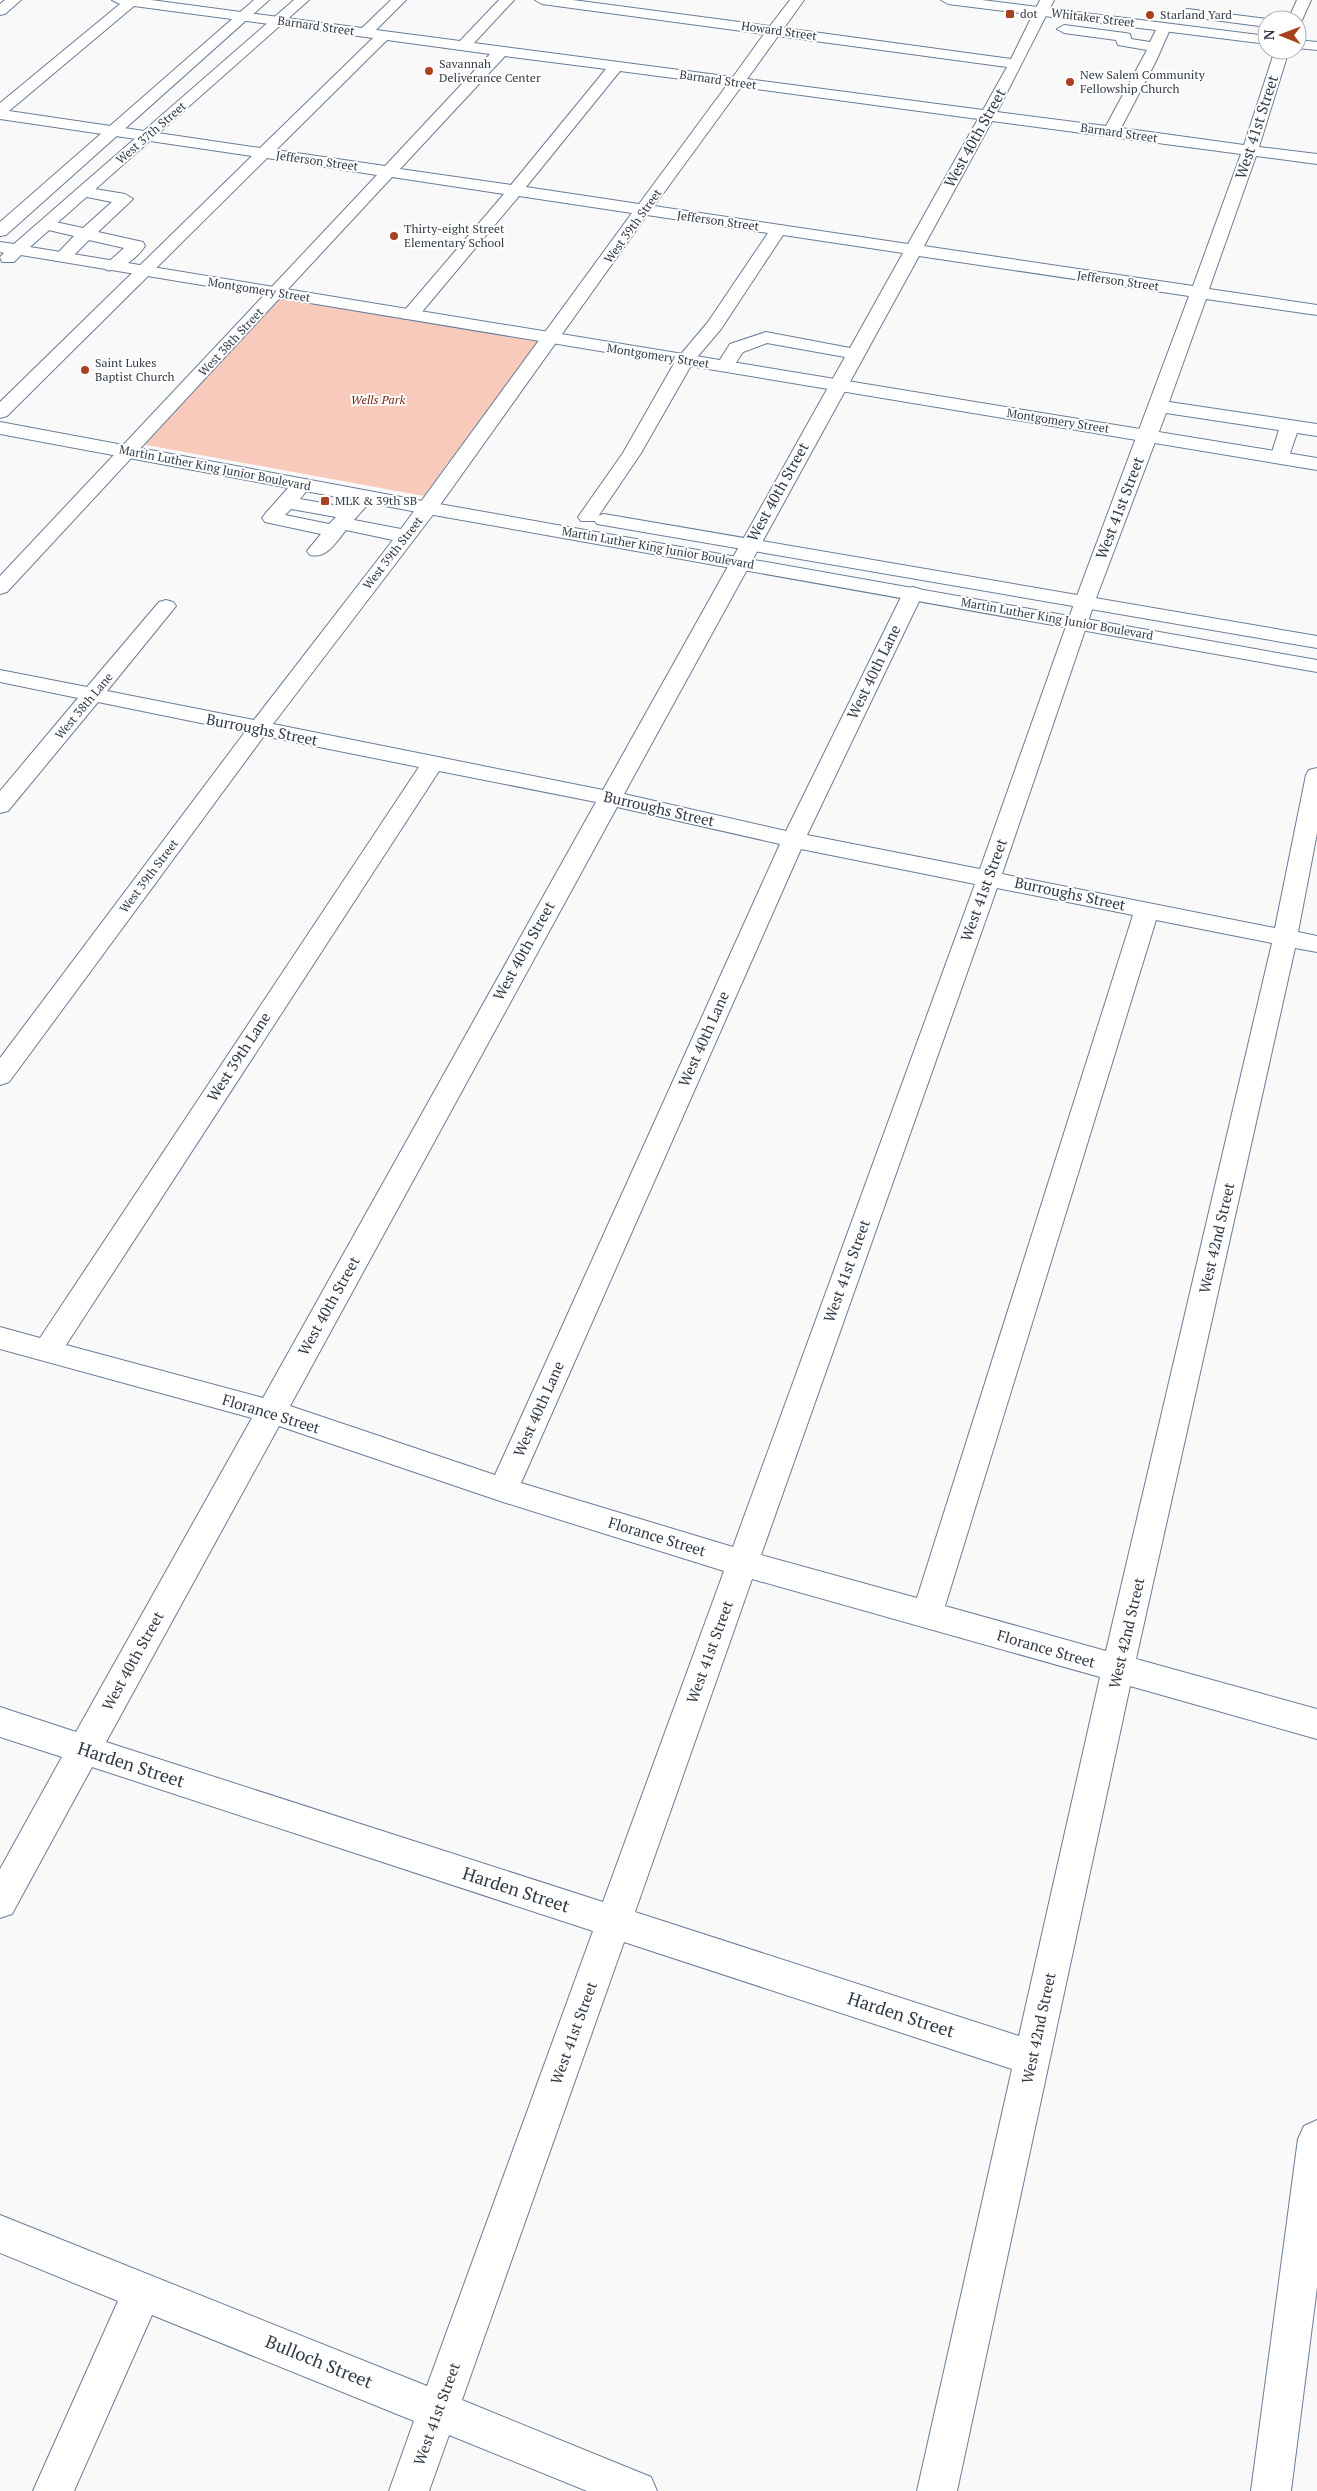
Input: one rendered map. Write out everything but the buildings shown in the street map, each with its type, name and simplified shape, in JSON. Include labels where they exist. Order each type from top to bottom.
[{"type":"street","points":[[0,11],[14,0]]},
{"type":"street","name":"West 37th Street","points":[[0,231],[262,0]]},
{"type":"street","name":"West 37th Street","points":[[0,266],[8,249],[46,225],[302,0]]},
{"type":"street","points":[[366,32],[398,0]]},
{"type":"street","points":[[464,45],[507,0]]},
{"type":"street","name":"Howard Street","points":[[542,0],[1016,64]]},
{"type":"street","name":"West 39th Street","points":[[0,1076],[258,729],[434,500],[549,338],[645,210],[797,0]]},
{"type":"street","name":"Whitaker Street","points":[[948,0],[1044,6],[1164,27],[1257,39]]},
{"type":"street","points":[[0,113],[125,1]]},
{"type":"street","name":"Barnard Street","points":[[125,1],[1317,159]]},
{"type":"street","name":"West 40th Street","points":[[0,1902],[1016,64],[1044,6]]},
{"type":"street","points":[[1188,13],[1257,22]]},
{"type":"street","points":[[1111,132],[1164,27]]},
{"type":"street","points":[[1064,29],[1125,37],[1123,42],[1155,47]]},
{"type":"street","points":[[0,411],[145,272],[160,255],[384,35]]},
{"type":"street","name":"West 38th Street","points":[[0,588],[129,452],[501,51]]},
{"type":"street","name":"West 41st Street","points":[[409,2491],[989,877],[1082,612],[1199,293],[1250,150],[1279,60]]},
{"type":"street","points":[[410,315],[515,191],[616,66]]},
{"type":"street","name":"Jefferson Street","points":[[0,113],[1317,310]]},
{"type":"street","points":[[62,257],[125,199],[83,192]]},
{"type":"street","points":[[46,225],[137,246],[112,266]]},
{"type":"street","points":[[685,360],[714,325],[778,230]]},
{"type":"street","name":"Montgomery Street","points":[[8,249],[1317,464]]},
{"type":"street","points":[[725,366],[736,348],[766,337],[856,354]]},
{"type":"street","name":"Martin Luther King Junior Boulevard","points":[[685,360],[632,453],[579,516],[913,593],[1317,642]]},
{"type":"street","points":[[1158,406],[1317,430]]},
{"type":"street","name":"Martin Luther King Junior Boulevard","points":[[0,411],[142,437],[434,500],[1082,612],[1317,666]]},
{"type":"street","points":[[1280,458],[1289,426]]},
{"type":"street","name":"Martin Luther King Junior Boulevard","points":[[0,428],[365,496],[542,510]]},
{"type":"street","points":[[302,484],[272,518],[341,523],[405,536]]},
{"type":"street","points":[[317,551],[365,496]]},
{"type":"street","name":"West 40th Lane","points":[[503,1490],[794,840],[913,593]]},
{"type":"street","name":"West 38th Lane","points":[[0,806],[166,606]]},
{"type":"street","name":"Burroughs Street","points":[[0,676],[609,798],[794,840],[989,877],[1317,944]]},
{"type":"street","name":"West 39th Lane","points":[[47,1351],[432,764]]},
{"type":"street","name":"West 42nd Street","points":[[937,2491],[1118,1669],[1285,937],[1317,775]]},
{"type":"street","points":[[927,1615],[1147,909]]},
{"type":"street","name":"Florance Street","points":[[0,1338],[271,1412],[503,1490],[742,1563],[1317,1724]]},
{"type":"street","name":"Harden Street","points":[[0,1722],[1032,2058]]},
{"type":"street","points":[[1271,2491],[1317,2139]]},
{"type":"street","name":"Bulloch Street","points":[[0,2234],[637,2491]]},
{"type":"street","points":[[53,2491],[143,2291]]},
{"type":"green space","name":"Wells Park","points":[[278,297],[539,340],[424,496],[141,444]]},
{"type":"place","name":"dot","points":[[1010,14]]},
{"type":"place","name":"Starland Yard","points":[[1150,15]]},
{"type":"place","name":"Savannah Deliverance Center","points":[[429,71]]},
{"type":"place","name":"New Salem Community Fellowship Church","points":[[1070,82]]},
{"type":"place","name":"Thirty-eight Street Elementary School","points":[[394,236]]},
{"type":"place","name":"Saint Lukes Baptist Church","points":[[85,370]]},
{"type":"place","name":"MLK & 39th SB","points":[[325,501]]}]
